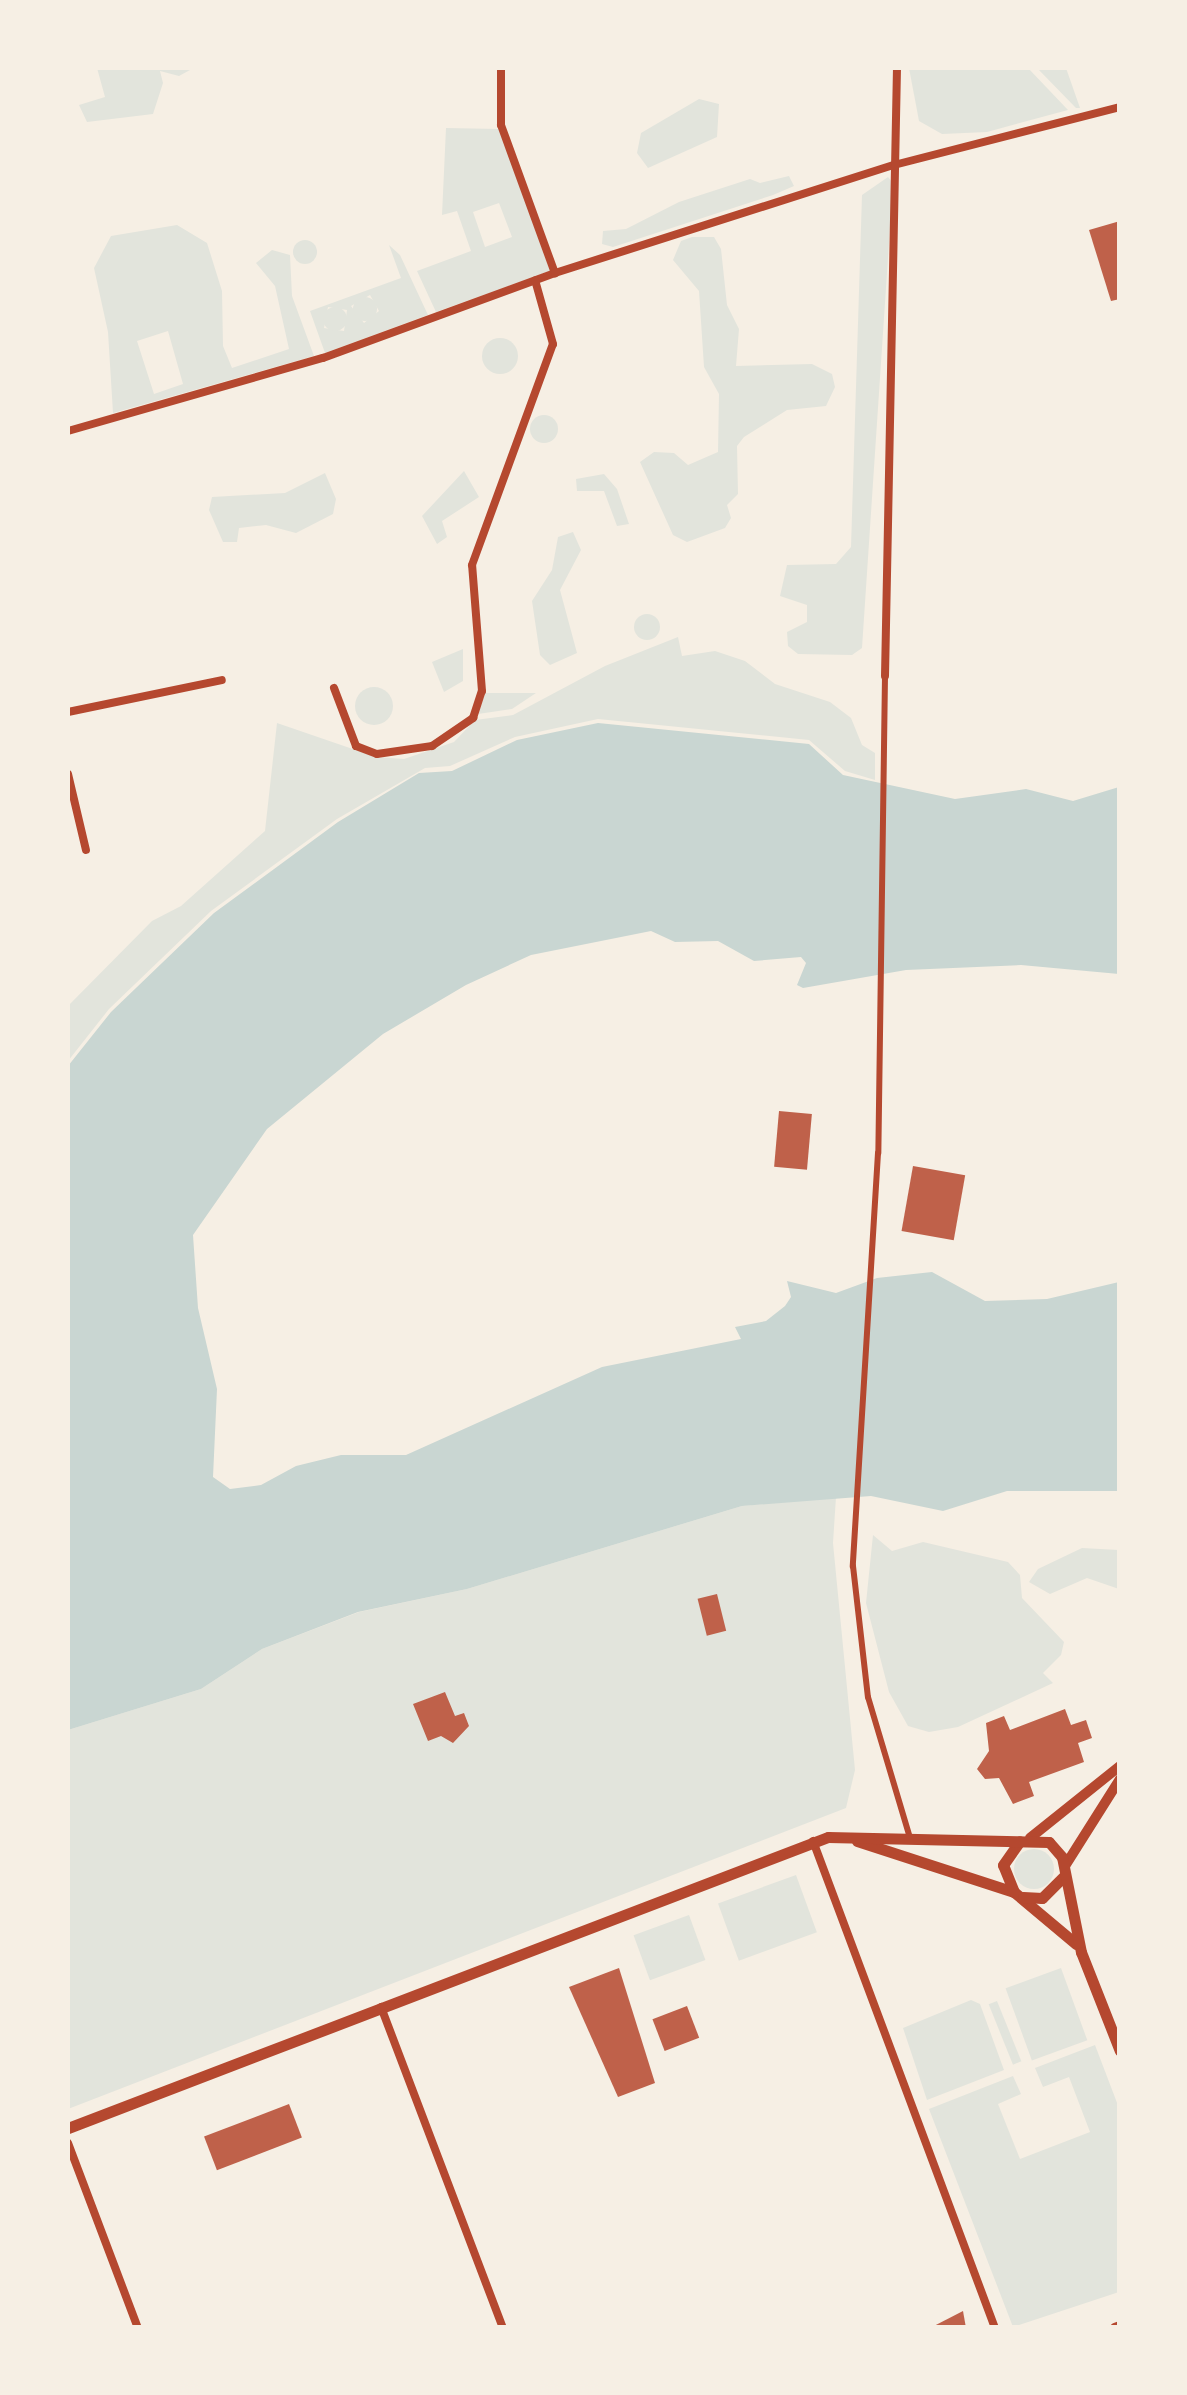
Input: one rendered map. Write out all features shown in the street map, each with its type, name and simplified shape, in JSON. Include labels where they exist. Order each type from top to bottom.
[{"type":"main road","points":[[845,1836],[1018,1894],[1042,1898],[1064,1872]]},
{"type":"main road","points":[[68,2128],[813,1841],[845,1836],[1025,1840],[1057,1849],[1081,1952],[1120,2050]]},
{"type":"main road","points":[[1025,1840],[1004,1865],[1018,1894],[1081,1952]]},
{"type":"street","points":[[502,68],[501,125],[555,273]]},
{"type":"street","points":[[897,68],[877,1019],[878,1153],[855,1537],[856,1627],[868,1697],[910,1839]]},
{"type":"street","points":[[68,431],[323,358],[555,273],[894,165],[1120,107]]},
{"type":"street","points":[[334,688],[356,746],[377,754],[432,746],[473,718],[482,690],[472,565],[553,344],[535,280]]},
{"type":"street","points":[[68,712],[222,680]]},
{"type":"street","points":[[68,774],[86,850]]},
{"type":"street","points":[[1025,1840],[1120,1766]]},
{"type":"street","points":[[1064,1872],[1120,1779]]},
{"type":"street","points":[[813,1841],[995,2328]]},
{"type":"street","points":[[382,2007],[503,2328]]},
{"type":"street","points":[[68,2143],[138,2328]]},
{"type":"shaded area","points":[[97,68],[190,70],[179,76],[160,71],[163,83],[153,114],[87,122],[79,105],[105,97]]},
{"type":"shaded area","points":[[909,68],[1028,68],[1068,110],[987,132],[942,134],[919,121]]},
{"type":"shaded area","points":[[1037,68],[1066,68],[1080,108],[1076,108]]},
{"type":"shaded area","points":[[699,99],[719,104],[717,137],[648,168],[637,153],[641,133]]},
{"type":"shaded area","points":[[446,128],[499,129],[550,271],[436,312],[417,271],[471,251],[457,211],[442,215]],"holes":[[[499,203],[512,237],[485,247],[473,212]]]},
{"type":"shaded area","points":[[789,176],[794,186],[773,195],[613,247],[602,244],[603,231],[626,229],[679,202],[750,179],[760,183]]},
{"type":"shaded area","points":[[888,177],[893,183],[862,648],[852,655],[798,654],[788,646],[787,632],[807,622],[807,605],[780,596],[787,565],[836,564],[851,547],[862,195]]},
{"type":"shaded area","points":[[177,225],[207,243],[222,291],[223,346],[232,368],[289,349],[275,286],[256,263],[272,250],[290,255],[292,296],[314,356],[113,413],[108,332],[94,268],[111,236]],"holes":[[[168,331],[183,384],[154,394],[137,341]]]},
{"type":"shaded area","points":[[714,237],[721,249],[727,305],[739,329],[736,366],[812,364],[832,374],[835,387],[826,406],[787,410],[744,437],[737,446],[738,494],[727,505],[731,518],[725,528],[687,542],[673,535],[640,462],[654,452],[674,453],[688,465],[718,452],[719,394],[704,367],[699,291],[673,260],[681,241]]},
{"type":"shaded area","points":[[305,240],[317,252],[305,264],[293,252]]},
{"type":"shaded area","points":[[389,245],[400,255],[428,315],[325,353],[310,311],[401,278]],"holes":[[[370,295],[379,311],[364,323],[351,306]],[[328,307],[347,310],[344,331],[324,328]]]},
{"type":"shaded area","points":[[365,297],[377,309],[365,321],[353,309]]},
{"type":"shaded area","points":[[335,307],[347,319],[335,331],[323,319]]},
{"type":"shaded area","points":[[500,338],[513,343],[518,356],[513,369],[500,374],[487,369],[482,356],[487,343]]},
{"type":"shaded area","points":[[544,415],[554,419],[558,429],[554,439],[544,443],[534,439],[530,429],[534,419]]},
{"type":"shaded area","points":[[464,471],[479,497],[442,521],[447,537],[437,544],[422,516]]},
{"type":"shaded area","points":[[325,473],[336,499],[333,514],[296,533],[266,525],[239,528],[237,542],[223,542],[209,510],[212,497],[285,493]]},
{"type":"shaded area","points":[[604,474],[617,489],[629,524],[617,526],[604,491],[577,491],[576,479]]},
{"type":"shaded area","points":[[573,532],[581,550],[560,590],[577,653],[550,665],[540,655],[532,601],[552,570],[558,537]]},
{"type":"shaded area","points":[[647,614],[656,618],[660,627],[656,636],[647,640],[638,636],[634,627],[638,618]]},
{"type":"shaded area","points":[[678,637],[682,656],[715,651],[745,661],[775,684],[830,702],[851,718],[862,745],[875,753],[875,780],[845,771],[809,740],[598,719],[515,737],[450,766],[425,768],[337,819],[211,911],[109,1009],[68,1061],[68,1006],[152,921],[181,906],[265,831],[277,723],[376,757],[404,759],[454,742],[475,720],[513,715],[605,666]]},
{"type":"shaded area","points":[[463,649],[463,681],[444,692],[432,662]]},
{"type":"shaded area","points":[[374,687],[388,692],[393,706],[388,720],[374,725],[360,720],[355,706],[360,692]]},
{"type":"shaded area","points":[[485,693],[536,693],[512,709],[478,714]]},
{"type":"shaded area","points":[[598,723],[809,744],[843,775],[955,799],[1026,789],[1073,801],[1119,787],[1119,974],[1021,965],[906,970],[803,988],[797,985],[806,963],[801,957],[754,961],[718,941],[675,942],[651,931],[531,955],[466,985],[383,1034],[267,1129],[193,1235],[198,1308],[217,1389],[213,1477],[230,1489],[261,1485],[296,1466],[341,1455],[406,1455],[602,1367],[741,1339],[735,1327],[766,1321],[785,1306],[791,1297],[787,1281],[836,1293],[877,1278],[932,1272],[985,1301],[1047,1299],[1119,1282],[1119,1491],[1007,1491],[943,1511],[871,1496],[742,1506],[467,1589],[358,1612],[262,1649],[201,1689],[68,1730],[68,1066],[111,1012],[214,913],[338,822],[419,773],[452,771],[517,740]]},
{"type":"shaded area","points":[[836,1497],[833,1543],[855,1770],[846,1808],[68,2109],[68,1730],[201,1689],[262,1649],[359,1612],[467,1589],[742,1506]]},
{"type":"shaded area","points":[[873,1535],[892,1551],[923,1542],[1008,1562],[1020,1575],[1022,1598],[1064,1642],[1061,1655],[1043,1673],[1053,1683],[958,1727],[929,1732],[908,1726],[889,1692],[866,1603]]},
{"type":"shaded area","points":[[1082,1548],[1119,1550],[1119,1589],[1087,1578],[1050,1594],[1029,1582],[1038,1569]]},
{"type":"shaded area","points":[[1034,1849],[1048,1855],[1054,1869],[1048,1883],[1034,1889],[1020,1883],[1014,1869],[1020,1855]]},
{"type":"shaded area","points":[[796,1875],[817,1932],[739,1961],[718,1903]]},
{"type":"shaded area","points":[[689,1915],[705,1960],[650,1980],[634,1935]]},
{"type":"shaded area","points":[[1061,1968],[1087,2040],[1032,2061],[1006,1988]]},
{"type":"shaded area","points":[[971,2000],[980,2004],[1004,2070],[927,2100],[903,2028]]},
{"type":"shaded area","points":[[997,2001],[1021,2061],[1013,2065],[989,2004]]},
{"type":"shaded area","points":[[1095,2045],[1119,2108],[1119,2292],[1013,2327],[929,2109],[1013,2076],[1021,2094],[998,2104],[1020,2159],[1090,2132],[1069,2077],[1043,2087],[1035,2068]]},
{"type":"building","points":[[1120,221],[1120,299],[1111,301],[1089,230]]},
{"type":"building","points":[[779,1111],[812,1114],[807,1170],[774,1167]]},
{"type":"building","points":[[913,1166],[965,1175],[954,1240],[902,1231]]},
{"type":"building","points":[[717,1594],[726,1631],[707,1636],[698,1599]]},
{"type":"building","points":[[445,1692],[455,1716],[464,1713],[469,1726],[453,1743],[441,1736],[428,1741],[413,1704]]},
{"type":"building","points":[[1065,1709],[1071,1725],[1086,1720],[1092,1738],[1078,1743],[1084,1762],[1029,1782],[1034,1796],[1013,1804],[999,1778],[985,1779],[977,1769],[989,1751],[986,1723],[1004,1716],[1010,1730]]},
{"type":"building","points":[[619,1968],[655,2083],[618,2097],[569,1987]]},
{"type":"building","points":[[687,2006],[699,2038],[665,2051],[652,2019]]},
{"type":"building","points":[[289,2104],[302,2138],[217,2170],[204,2137]]},
{"type":"building","points":[[963,2311],[966,2328],[930,2328]]}]
